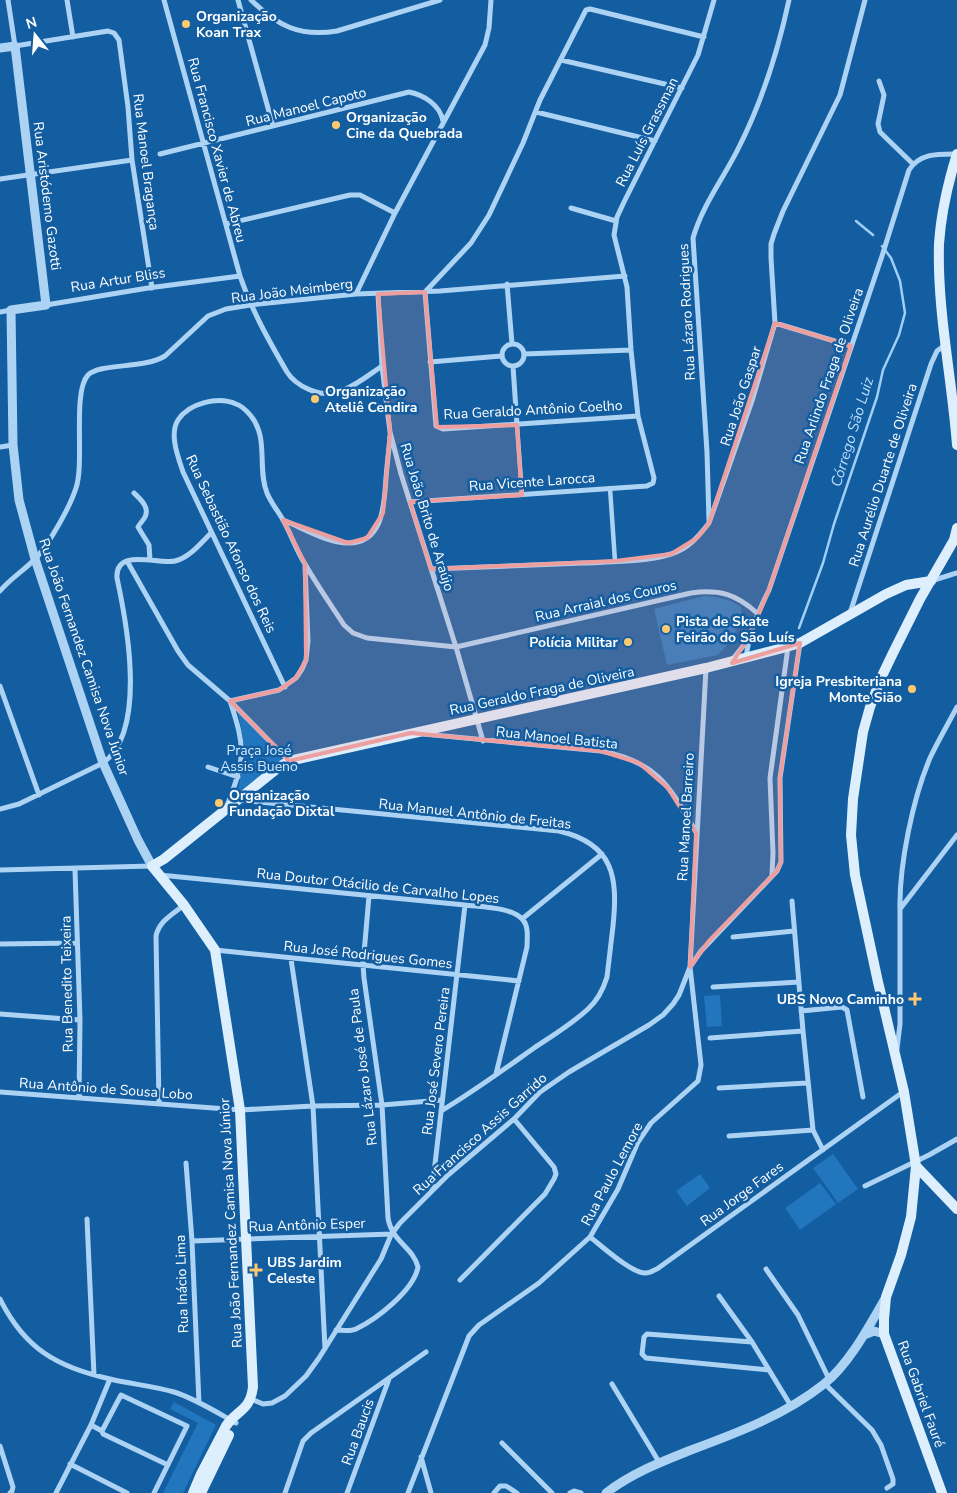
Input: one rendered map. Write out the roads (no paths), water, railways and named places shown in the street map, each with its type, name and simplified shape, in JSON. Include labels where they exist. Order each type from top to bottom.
[{"type":"main road","points":[[957,154],[947,187],[940,244],[941,292],[957,445]]},
{"type":"main road","points":[[884,1334],[886,1298],[901,1255],[911,1217],[916,1164],[904,1092],[854,875],[853,799],[863,732],[870,707],[885,670],[931,581],[956,541],[957,528]]},
{"type":"main road","name":"Rua Geraldo Fraga de Oliveira","points":[[152,866],[164,859],[226,808],[290,761],[746,659],[800,643],[886,594],[906,585],[931,581]]},
{"type":"main road","name":"Rua João Fernandez Camisa Nova Júnior","points":[[152,866],[184,905],[215,950],[240,1110],[254,1377],[250,1401]]},
{"type":"main road","points":[[916,1164],[957,1209]]},
{"type":"main road","points":[[914,1188],[930,1181]]},
{"type":"main road","name":"Rua Gabriel Fauré","points":[[884,1334],[942,1493]]},
{"type":"main road","points":[[193,1493],[210,1456],[235,1419],[250,1401]]},
{"type":"main road","points":[[201,1493],[235,1419]]},
{"type":"street","name":"Rua Aristódemo Gazotti","points":[[8,0],[46,306]]},
{"type":"street","points":[[0,48],[73,37],[67,0]]},
{"type":"street","name":"Rua Francisco Xavier de Abreu","points":[[164,0],[240,276],[250,305],[290,377],[312,391],[332,394],[342,392],[382,366]]},
{"type":"street","points":[[238,0],[273,126]]},
{"type":"street","points":[[251,0],[266,14],[283,25],[307,32],[337,31],[440,0]]},
{"type":"street","points":[[356,294],[395,214],[485,45],[489,28],[491,0]]},
{"type":"street","name":"Rua Luís Grassman","points":[[654,480],[638,416],[627,287],[614,235],[616,221],[625,200],[698,55],[714,0]]},
{"type":"street","name":"Rua Lázaro Rodrigues","points":[[709,523],[707,452],[693,238],[697,224],[738,150],[758,105],[776,54],[789,0]]},
{"type":"street","name":"Rua João Gaspar","points":[[431,569],[616,561],[671,554],[683,549],[697,538],[709,523],[752,402],[775,324],[771,244],[784,211],[840,95],[865,0]]},
{"type":"street","points":[[502,356],[430,362],[425,292],[480,231],[523,143],[540,100],[583,15],[588,9],[704,37]]},
{"type":"street","name":"Rua Manoel Bragança","points":[[73,37],[108,31],[119,40],[128,108],[132,160],[152,288]]},
{"type":"street","points":[[561,60],[682,88]]},
{"type":"street","points":[[879,81],[884,95],[878,124],[880,132],[913,164],[923,157],[957,154]]},
{"type":"street","name":"Rua Manoel Capoto","points":[[160,154],[409,92],[420,94],[426,98],[438,110],[444,122]]},
{"type":"street","points":[[536,112],[655,141]]},
{"type":"street","points":[[0,178],[132,160]]},
{"type":"street","name":"Rua Arlindo Fraga de Oliveira","points":[[746,659],[748,639],[757,613],[769,590],[909,170],[913,164]]},
{"type":"street","points":[[226,224],[350,196],[367,198],[395,214]]},
{"type":"street","points":[[571,208],[616,221]]},
{"type":"street","name":"Rua Artur Bliss","points":[[0,312],[240,276]]},
{"type":"street","name":"Rua João Meimberg","points":[[35,559],[44,548],[73,497],[77,485],[79,473],[80,404],[82,388],[89,374],[101,369],[157,361],[165,356],[208,316],[250,305],[356,294],[425,292],[624,276]]},
{"type":"street","points":[[507,284],[512,344]]},
{"type":"street","name":"Rua João Brito de Araújo","points":[[378,294],[382,366],[390,432],[483,741]]},
{"type":"street","name":"Rua João Fernandez Camisa Nova Júnior","points":[[11,310],[13,445],[19,500],[35,559],[103,763],[152,866]]},
{"type":"street","points":[[775,324],[851,346]]},
{"type":"street","points":[[512,344],[520,346],[524,354],[521,362],[513,366],[504,362],[502,356],[504,347],[512,344]]},
{"type":"street","name":"Rua Aurélio Duarte de Oliveira","points":[[849,616],[931,364],[937,351],[946,345]]},
{"type":"street","points":[[524,354],[631,350]]},
{"type":"street","name":"Rua Geraldo Antônio Coelho","points":[[430,362],[435,421],[436,426],[443,429],[638,416]]},
{"type":"street","points":[[513,366],[522,495]]},
{"type":"street","name":"Rua Sebastião Afonso dos Reis","points":[[285,687],[182,472],[175,445],[174,434],[177,420],[182,414],[195,406],[212,401],[222,400],[240,406],[256,424],[262,446],[263,481],[268,496],[283,520],[305,564],[344,625],[353,633],[367,638],[456,647]]},
{"type":"street","points":[[283,520],[324,538],[340,542],[348,543],[367,538],[378,526],[383,513],[390,432]]},
{"type":"street","points":[[0,447],[13,445]]},
{"type":"street","name":"Rua Vicente Larocca","points":[[410,502],[647,486],[652,484],[654,480]]},
{"type":"street","points":[[610,488],[616,561]]},
{"type":"street","points":[[134,492],[147,510],[138,527],[149,545],[150,560]]},
{"type":"street","points":[[0,809],[19,804],[39,795],[110,758],[115,750],[128,712],[130,689],[128,637],[117,573],[121,565],[135,559],[166,562],[182,559],[211,533]]},
{"type":"street","points":[[0,591],[35,559]]},
{"type":"street","points":[[127,561],[178,652],[188,665],[230,701],[290,761]]},
{"type":"street","points":[[230,701],[270,694],[285,687],[296,678],[302,669],[307,654],[305,564]]},
{"type":"street","name":"Rua Geraldo Fraga de Oliveira","points":[[931,581],[957,573]]},
{"type":"street","name":"Rua Arraial dos Couros","points":[[456,647],[705,591],[731,595],[745,602],[757,613]]},
{"type":"street","name":"Rua Arlindo Fraga de Oliveira","points":[[729,663],[748,639]]},
{"type":"street","name":"Rua Francisco Assis Garrido","points":[[250,1401],[267,1404],[285,1396],[306,1376],[325,1349],[381,1258],[392,1234],[400,1223],[448,1175],[514,1119],[540,1092],[663,1015],[679,995],[690,967],[709,942],[777,871],[781,862],[780,778],[800,643]]},
{"type":"street","points":[[771,878],[773,866],[771,765],[788,647]]},
{"type":"street","name":"Rua Manoel Barreiro","points":[[690,967],[706,668]]},
{"type":"street","points":[[0,686],[39,795]]},
{"type":"street","points":[[226,808],[242,763],[242,740],[230,701]]},
{"type":"street","points":[[896,1057],[900,1024],[899,890],[902,871],[917,797],[930,759],[957,707]]},
{"type":"street","name":"Rua Manoel Batista","points":[[410,733],[601,751],[622,755],[640,763],[655,774],[668,788],[696,833]]},
{"type":"street","points":[[208,766],[238,777]]},
{"type":"street","name":"Rua Manuel Antônio de Freitas","points":[[238,800],[559,832],[574,835],[590,844],[602,854],[609,864],[614,878],[616,899],[608,969],[603,989],[587,1010],[496,1075],[441,1111]]},
{"type":"street","points":[[900,909],[957,835]]},
{"type":"street","points":[[496,1075],[527,947],[527,928],[522,918],[602,854]]},
{"type":"street","points":[[0,870],[75,870],[152,866]]},
{"type":"street","name":"Rua Benedito Teixeira","points":[[75,870],[80,1020],[79,1098]]},
{"type":"street","name":"Rua Doutor Otácilio de Carvalho Lopes","points":[[159,875],[500,909],[522,918]]},
{"type":"street","name":"Rua Lázaro José de Paula","points":[[369,896],[363,965],[382,1105],[388,1218],[392,1234]]},
{"type":"street","points":[[792,901],[813,1130],[823,1150]]},
{"type":"street","points":[[159,1104],[156,936],[157,930],[164,921],[184,905]]},
{"type":"street","name":"Rua José Severo Pereira","points":[[432,1190],[465,905]]},
{"type":"street","points":[[733,937],[794,931]]},
{"type":"street","points":[[0,944],[77,943]]},
{"type":"street","name":"Rua José Rodrigues Gomes","points":[[215,950],[519,981]]},
{"type":"street","points":[[291,959],[313,1106],[325,1349]]},
{"type":"street","name":"Rua Paulo Lemore","points":[[408,1493],[469,1336],[478,1324],[539,1283],[590,1237],[618,1189],[638,1142],[651,1123],[693,1086],[699,1078],[700,1064],[690,967]]},
{"type":"street","points":[[713,987],[799,982]]},
{"type":"street","points":[[801,1011],[842,1008],[847,1010],[862,1097]]},
{"type":"street","points":[[0,1014],[80,1020]]},
{"type":"street","points":[[710,1038],[803,1031]]},
{"type":"street","points":[[720,1088],[808,1083]]},
{"type":"street","name":"Rua Antônio de Sousa Lobo","points":[[0,1092],[240,1110],[382,1105],[442,1100]]},
{"type":"street","name":"Rua Jorge Fares","points":[[590,1237],[632,1268],[646,1274],[657,1269],[904,1092]]},
{"type":"street","points":[[460,1280],[538,1201],[556,1174],[554,1167],[514,1119]]},
{"type":"street","points":[[729,1136],[813,1130]]},
{"type":"street","points":[[865,1186],[916,1164],[957,1139]]},
{"type":"street","name":"Rua Inácio Lima","points":[[186,1163],[192,1241],[199,1404]]},
{"type":"street","points":[[87,1219],[94,1375]]},
{"type":"street","points":[[336,1330],[355,1330],[393,1304],[407,1289],[418,1266],[416,1260],[392,1234]]},
{"type":"street","name":"Rua Antônio Esper","points":[[192,1241],[318,1235],[392,1234]]},
{"type":"street","points":[[766,1269],[798,1315],[827,1381],[872,1430],[877,1438],[893,1479],[893,1484],[887,1488]]},
{"type":"street","points":[[719,1296],[752,1342],[791,1406]]},
{"type":"street","points":[[606,1493],[631,1476],[659,1462],[757,1424],[791,1406],[827,1381],[864,1335],[886,1298]]},
{"type":"street","points":[[0,1299],[6,1311],[22,1332],[45,1355],[67,1366],[110,1380],[175,1392],[235,1419]]},
{"type":"street","points":[[864,1335],[874,1331],[884,1334]]},
{"type":"street","points":[[752,1342],[647,1334],[644,1337],[642,1354],[646,1358],[770,1370]]},
{"type":"street","points":[[284,1493],[303,1441],[328,1419],[426,1352]]},
{"type":"street","name":"Rua Baucis","points":[[347,1493],[390,1378]]},
{"type":"street","points":[[56,1493],[91,1425],[110,1380]]},
{"type":"street","points":[[612,1384],[659,1462]]},
{"type":"street","points":[[102,1431],[121,1395],[188,1426],[154,1493]]},
{"type":"street","points":[[91,1425],[102,1431],[103,1434],[168,1465]]},
{"type":"street","points":[[502,1443],[552,1493]]},
{"type":"street","points":[[0,1446],[12,1487],[10,1493]]},
{"type":"street","points":[[421,1457],[431,1493]]},
{"type":"street","points":[[70,1464],[127,1493]]},
{"type":"street","points":[[494,1493],[500,1486],[506,1486],[518,1493]]},
{"type":"street","points":[[570,1493],[574,1491],[581,1493]]},
{"type":"waterway","points":[[856,221],[873,235]]},
{"type":"waterway","name":"Córrego São Luiz","points":[[799,628],[823,563],[834,524],[877,397],[883,370],[899,335],[905,313],[900,281],[891,258],[882,246]]},
{"type":"place","name":"Organização Koan Trax","points":[[186,24]]},
{"type":"place","name":"Organização Cine da Quebrada","points":[[336,125]]},
{"type":"place","name":"Organização Ateliê Cendira","points":[[315,399]]},
{"type":"place","name":"Pista de Skate Feirão do São Luís","points":[[666,629]]},
{"type":"place","name":"Polícia Militar","points":[[628,642]]},
{"type":"place","name":"Igreja Presbiteriana Monte Sião","points":[[912,689]]},
{"type":"place","name":"Organização Fundação Dixtal","points":[[219,803]]},
{"type":"place","name":"UBS Novo Caminho","points":[[915,999]]},
{"type":"place","name":"UBS Jardim Celeste","points":[[256,1270]]},
{"type":"park label","name":"Praça José Assis Bueno","points":[[259,758]]}]
